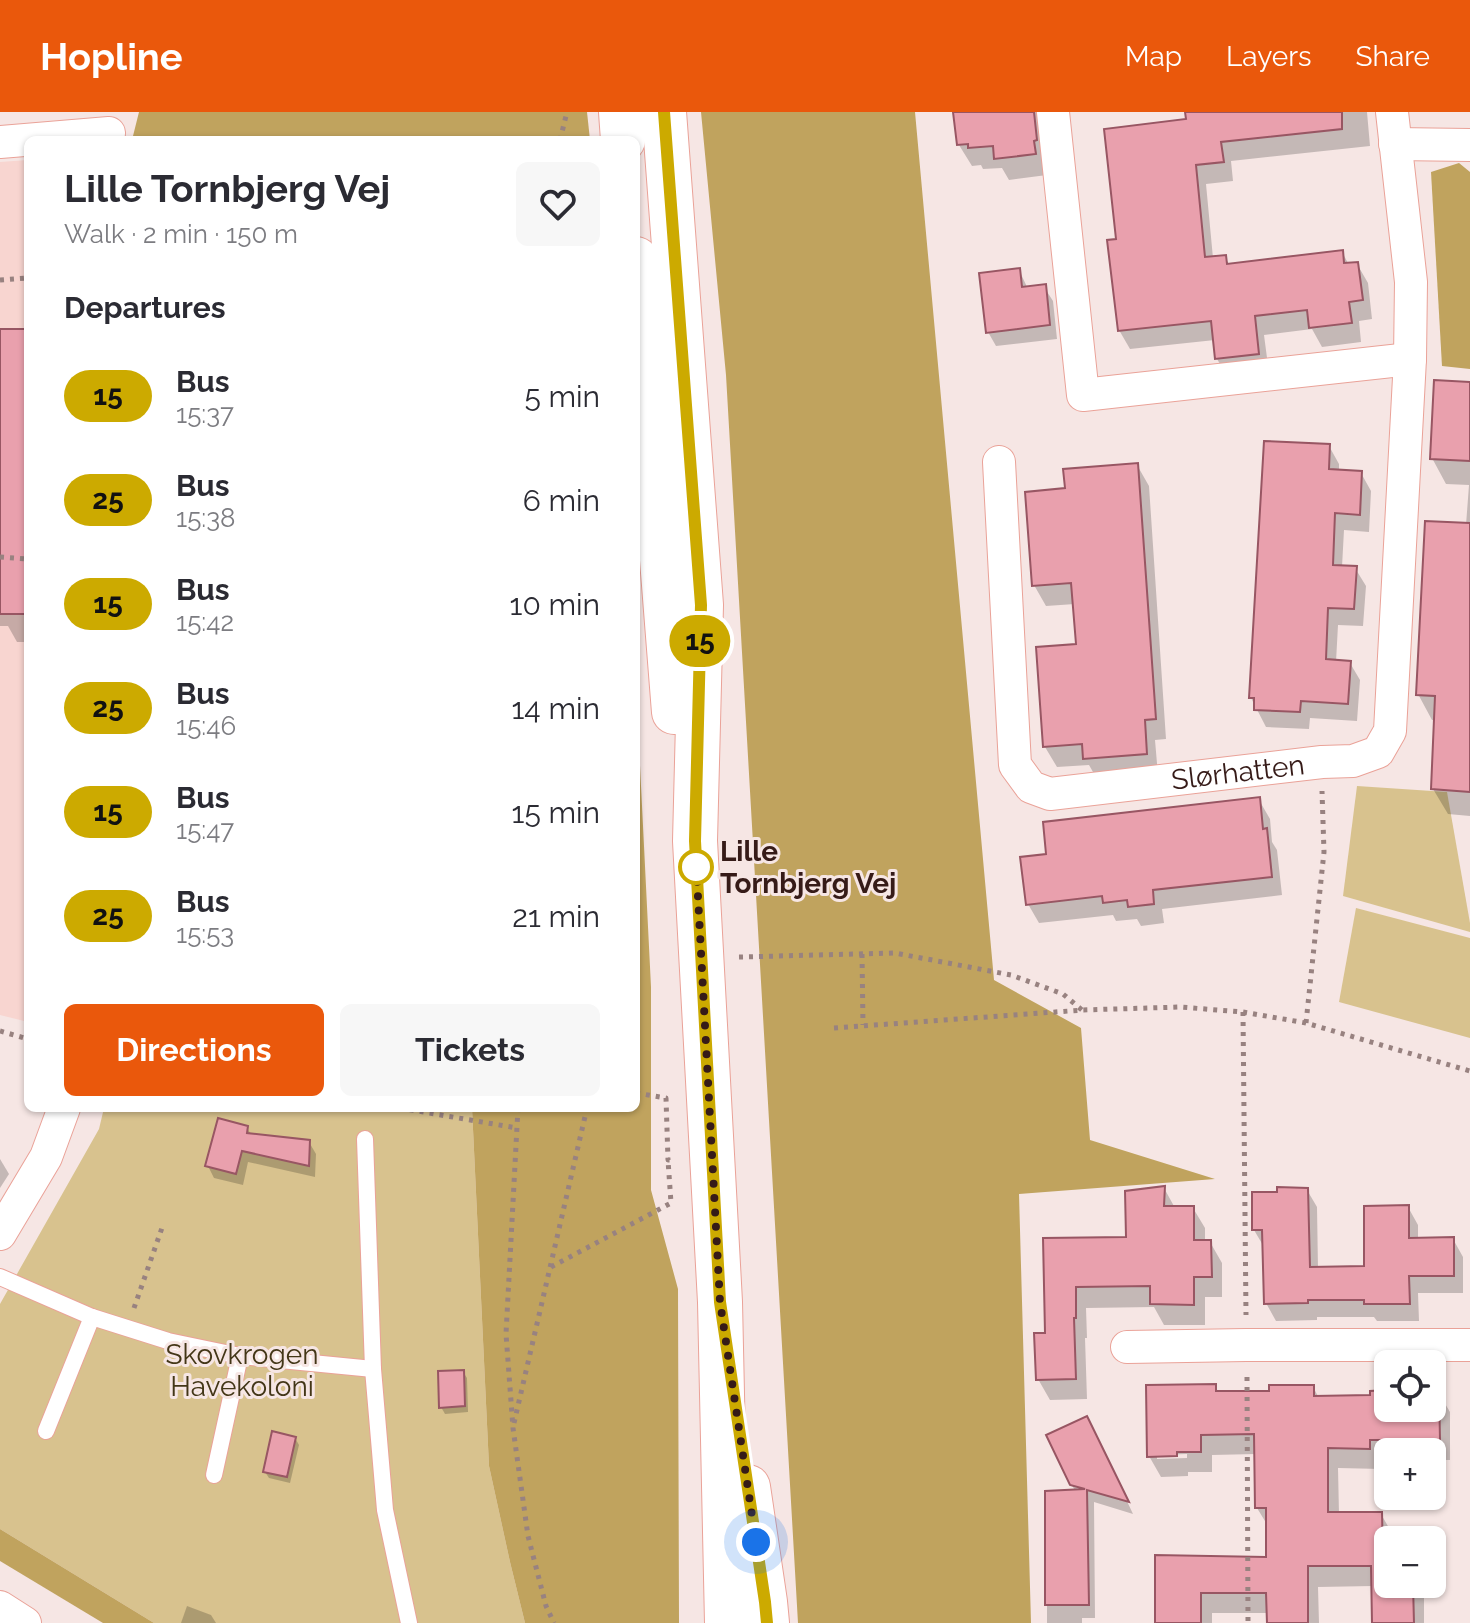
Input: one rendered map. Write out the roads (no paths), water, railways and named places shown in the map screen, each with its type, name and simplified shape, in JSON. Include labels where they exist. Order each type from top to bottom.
[{"type":"street","points":[[621,112],[623,136]]},
{"type":"street","points":[[654,341],[664,112]]},
{"type":"street","points":[[1053,112],[1083,395],[1410,359]]},
{"type":"street","points":[[48,136],[111,128]]},
{"type":"street","name":"Slørhatten","points":[[999,462],[1015,765],[1031,787],[1050,794],[1353,761],[1378,752],[1390,731],[1410,359],[1411,282],[1393,128],[1470,145]]},
{"type":"street","points":[[0,142],[24,139]]},
{"type":"street","points":[[640,277],[701,605],[695,841],[720,1302],[727,1623]]},
{"type":"street","points":[[0,1234],[46,1157],[63,1112]]},
{"type":"street","points":[[720,1302],[767,1623]]},
{"type":"street","points":[[1127,1347],[1470,1345]]},
{"type":"street","points":[[0,1607],[25,1623]]},
{"type":"lane","points":[[365,1139],[373,1369],[385,1510],[409,1623]]},
{"type":"lane","points":[[0,1277],[92,1317],[168,1341],[240,1356],[373,1369]]},
{"type":"lane","points":[[46,1431],[92,1317]]},
{"type":"lane","points":[[214,1475],[240,1356]]},
{"type":"place","name":"Lille Tornbjerg Vej","points":[[696,867]]},
{"type":"park label","name":"Skovkrogen Havekoloni","points":[[242,1370]]}]
